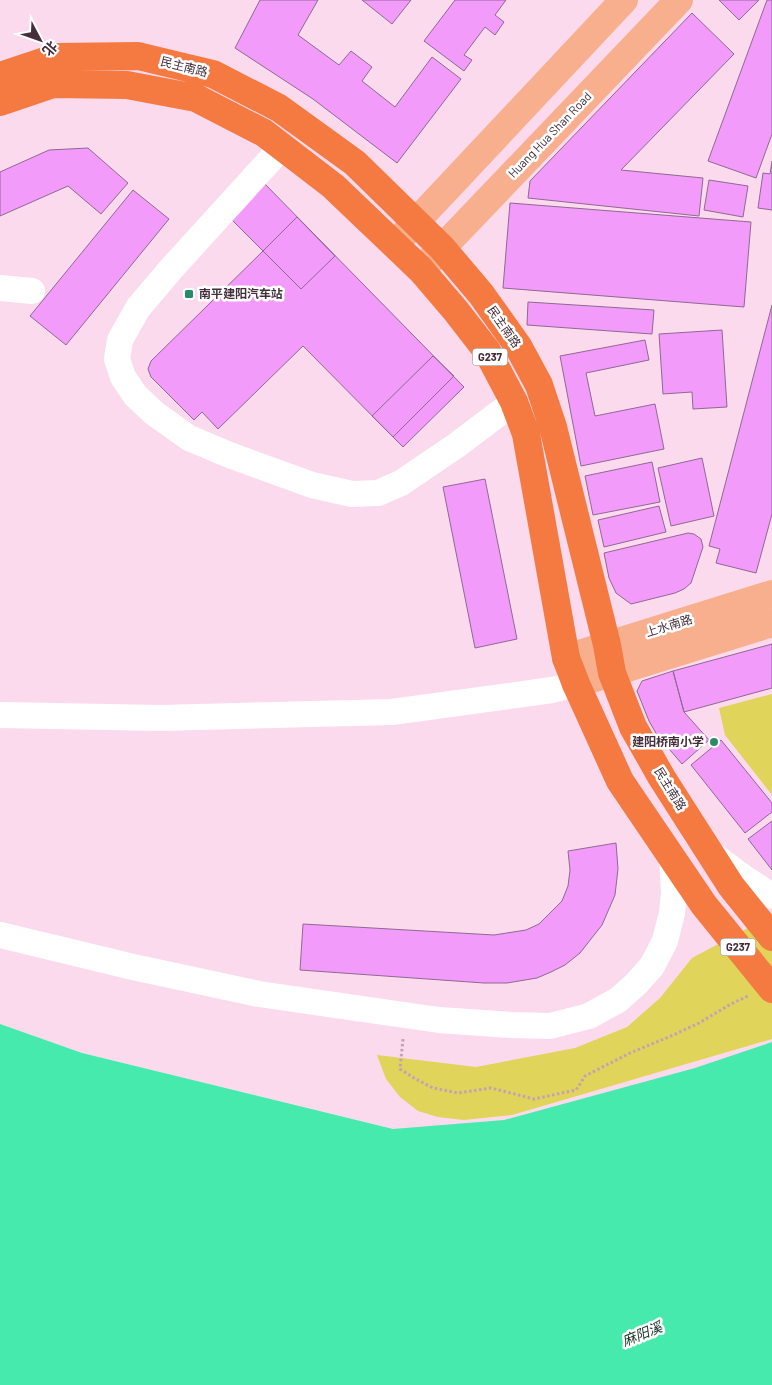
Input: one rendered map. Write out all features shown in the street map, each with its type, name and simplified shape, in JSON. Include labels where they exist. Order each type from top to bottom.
[{"type":"highway","name":"民主南路","points":[[0,76],[57,57],[138,56],[213,74],[279,108],[347,158],[442,248],[499,318],[518,346],[539,385],[553,428],[607,645],[612,673],[634,727],[662,778],[731,886],[772,937]]},
{"type":"highway","name":"G237","points":[[0,102],[53,84],[127,85],[196,98],[264,133],[333,186],[421,270],[487,351],[514,402],[526,434],[566,658],[620,781],[764,991]]},
{"type":"main road","points":[[395,244],[624,0]]},
{"type":"main road","name":"Huang Hua Shan Road","points":[[421,270],[678,0]]},
{"type":"main road","name":"上水南路","points":[[566,658],[772,594]]},
{"type":"main road","points":[[576,684],[772,623]]},
{"type":"street","points":[[282,147],[138,308],[120,340],[116,359],[123,377],[135,395],[154,414],[189,438],[312,485],[352,494],[378,493],[401,484],[514,402]]},
{"type":"street","points":[[0,288],[32,291]]},
{"type":"street","points":[[0,716],[161,718],[392,712],[552,690],[576,684]]},
{"type":"street","points":[[710,853],[772,896]]},
{"type":"street","points":[[0,935],[133,967],[259,994],[449,1020],[550,1026],[588,1016],[618,1000],[652,966],[665,940],[672,913],[674,892],[672,856]]},
{"type":"path","points":[[406,1015],[400,1069],[433,1088],[458,1093],[491,1088],[534,1099],[576,1090],[585,1076],[630,1053],[699,1023],[731,1004],[764,991]]},
{"type":"shaded area","points":[[772,694],[772,795],[725,735],[719,708]]},
{"type":"shaded area","points":[[767,918],[772,919],[772,1039],[512,1115],[464,1120],[438,1117],[418,1111],[400,1097],[386,1079],[377,1055],[476,1067],[575,1048],[627,1027],[660,998],[692,958]]},
{"type":"water","name":"麻阳溪","points":[[0,1024],[82,1053],[393,1129],[504,1120],[695,1068],[772,1042],[772,1385],[0,1385]]},
{"type":"building","points":[[260,0],[318,0],[298,35],[339,65],[351,51],[372,67],[362,81],[395,107],[432,57],[461,79],[397,163],[313,99],[235,48]]},
{"type":"building","points":[[362,0],[411,0],[392,24]]},
{"type":"building","points":[[455,0],[506,0],[495,15],[504,22],[495,35],[485,27],[464,55],[472,60],[464,71],[424,41]]},
{"type":"building","points":[[719,0],[759,0],[739,20]]},
{"type":"building","points":[[767,0],[772,0],[772,134],[756,178],[708,161]]},
{"type":"building","points":[[692,13],[734,54],[621,170],[703,178],[699,216],[528,198],[530,181]]},
{"type":"building","points":[[88,148],[128,183],[101,214],[68,186],[0,216],[0,172],[49,150]]},
{"type":"building","points":[[772,161],[772,210],[758,208],[763,173],[770,174]]},
{"type":"building","points":[[709,180],[748,186],[743,217],[704,210]]},
{"type":"building","points":[[262,181],[464,387],[403,447],[303,346],[218,429],[202,412],[194,420],[151,377],[148,369],[151,361],[263,251],[227,215]]},
{"type":"building","points":[[133,190],[169,219],[66,345],[30,316]]},
{"type":"building","points":[[510,203],[751,222],[744,307],[503,288]]},
{"type":"building","points":[[297,217],[335,256],[301,289],[263,251]]},
{"type":"building","points":[[528,302],[654,310],[652,334],[527,325]]},
{"type":"building","points":[[772,305],[772,514],[756,573],[716,563],[720,549],[709,546]]},
{"type":"building","points":[[722,330],[727,407],[693,409],[692,392],[663,394],[659,334]]},
{"type":"building","points":[[645,340],[649,360],[586,373],[595,416],[655,404],[664,449],[581,466],[560,356]]},
{"type":"building","points":[[433,356],[454,376],[393,437],[372,416]]},
{"type":"building","points":[[702,458],[714,516],[671,526],[658,468]]},
{"type":"building","points":[[652,462],[660,502],[593,515],[585,476]]},
{"type":"building","points":[[485,479],[517,639],[475,648],[443,487]]},
{"type":"building","points":[[659,506],[666,532],[604,547],[598,520]]},
{"type":"building","points":[[688,533],[694,534],[701,539],[703,547],[691,583],[684,589],[631,604],[616,593],[609,578],[604,553]]},
{"type":"building","points":[[772,644],[772,688],[684,712],[673,671]]},
{"type":"building","points":[[673,671],[684,712],[709,740],[682,764],[657,735],[637,691],[642,681]]},
{"type":"building","points":[[721,740],[772,803],[772,812],[745,833],[691,765]]},
{"type":"building","points":[[772,821],[772,870],[748,839]]},
{"type":"building","points":[[616,843],[618,869],[615,895],[602,925],[580,953],[565,965],[537,978],[507,983],[484,983],[300,970],[303,924],[494,935],[526,930],[539,924],[562,901],[568,886],[570,870],[568,851]]},
{"type":"place","name":"南平建阳汽车站","points":[[189,294]]},
{"type":"place","name":"建阳桥南小学","points":[[714,742]]}]
